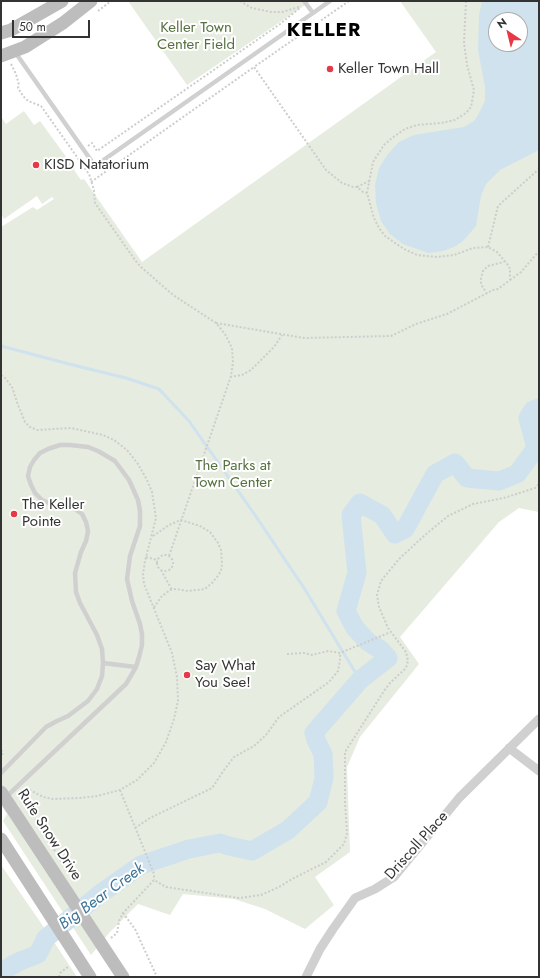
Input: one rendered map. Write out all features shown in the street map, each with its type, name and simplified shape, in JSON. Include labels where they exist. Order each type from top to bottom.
[{"type":"main road","points":[[1,33],[11,30],[62,1]]},
{"type":"main road","points":[[6,60],[14,51],[25,47],[63,23],[91,1]]},
{"type":"main road","name":"Rufe Snow Drive","points":[[2,797],[123,977]]},
{"type":"main road","points":[[1,839],[89,976]]},
{"type":"street","name":"Driscoll Place","points":[[306,977],[320,949],[355,898],[375,889],[394,877],[459,798],[539,719]]},
{"type":"street","points":[[510,748],[539,772]]},
{"type":"lane","points":[[14,51],[95,166],[330,1]]},
{"type":"lane","points":[[305,2],[312,13]]},
{"type":"lane","points":[[1,772],[46,727],[68,716],[88,701],[97,689],[102,676],[102,649],[97,635],[80,603],[76,592],[76,573],[88,531],[86,522],[82,514],[72,507],[51,504],[42,500],[35,493],[28,476],[30,467],[34,460],[40,453],[48,449],[70,445],[88,447],[108,456],[115,461],[129,480],[138,500],[140,526],[130,556],[127,579],[132,601],[140,624],[142,645],[136,667],[126,684],[2,797]]},
{"type":"lane","points":[[103,663],[136,667]]},
{"type":"path","points":[[240,1],[252,8],[271,12],[290,10],[305,2]]},
{"type":"path","points":[[91,182],[349,1]]},
{"type":"path","points":[[462,1],[465,2],[464,43],[467,65],[474,90],[471,107],[466,113],[455,120],[417,125],[399,133],[384,145],[373,162],[367,193],[374,218],[379,228],[385,236],[411,253],[424,256],[445,257],[473,248],[488,247],[497,252],[510,269],[510,280]]},
{"type":"path","points":[[75,154],[92,143],[97,150],[280,24],[305,2]]},
{"type":"path","points":[[6,60],[16,74],[19,85],[18,88],[22,96],[28,101],[41,106],[89,174],[94,190],[95,203],[138,264],[173,295],[216,323],[225,334],[232,348],[230,377],[169,556]]},
{"type":"path","points":[[254,67],[326,170],[342,183],[357,187],[363,192],[367,193]]},
{"type":"path","points":[[488,247],[498,206],[539,169]]},
{"type":"path","points":[[357,187],[369,181]]},
{"type":"path","points":[[216,323],[304,338],[391,336],[416,324],[447,314],[503,286],[521,272],[539,251]]},
{"type":"path","points":[[487,294],[481,284],[483,271],[492,264],[501,261],[505,262]]},
{"type":"path","points":[[230,377],[242,375],[251,370],[274,347],[283,335]]},
{"type":"path","points":[[1,375],[6,378],[12,388],[25,422],[30,427],[37,430],[71,428],[86,430],[102,435],[114,440],[127,450],[138,464],[152,492],[156,518],[146,557],[143,574],[144,584],[173,660],[177,677],[178,701],[174,719],[166,742],[154,763],[137,780],[120,790],[97,796],[63,799],[43,797],[30,790],[22,792],[21,795],[66,868]]},
{"type":"path","points":[[154,880],[166,887],[240,898],[261,895],[326,862],[344,844],[347,832],[345,802],[345,752],[384,691],[406,668],[408,661],[406,652],[388,628],[379,607],[376,595],[381,581],[399,559],[448,516],[473,504],[504,498],[535,488],[539,484]]},
{"type":"path","points":[[152,537],[164,528],[181,520],[205,528],[214,536],[221,550],[222,564],[217,578],[205,588],[188,591],[172,590],[160,597],[153,609]]},
{"type":"path","points":[[160,570],[168,571],[173,568],[174,562],[169,556],[164,555],[158,560],[157,566],[172,590]]},
{"type":"path","points":[[146,557],[158,560]]},
{"type":"path","points":[[287,654],[304,653],[312,655],[335,651],[340,652],[352,647],[360,646],[391,632]]},
{"type":"path","points":[[135,828],[150,818],[212,788],[234,757],[254,746],[266,735],[279,717],[329,682],[338,671],[340,652]]},
{"type":"path","points":[[1,750],[3,752],[1,757]]},
{"type":"path","points":[[120,790],[154,874],[154,880],[123,913],[134,929],[157,977]]},
{"type":"green space","name":"Keller Town Center Field","points":[[128,1],[311,1],[187,85]]},
{"type":"green space","name":"The Parks at Town Center","points":[[400,1],[539,1],[539,512],[519,508],[499,522],[400,637],[419,664],[360,737],[347,767],[350,852],[315,877],[334,905],[305,929],[265,909],[234,899],[183,894],[170,915],[138,904],[110,932],[91,955],[3,821],[7,814],[1,805],[1,227],[33,207],[37,210],[54,199],[52,197],[42,204],[37,196],[4,219],[1,214],[2,118],[6,124],[24,111],[34,125],[40,121],[75,169],[74,170],[81,180],[84,179],[142,262],[436,52]]},
{"type":"green space","points":[[1,865],[54,942],[77,977],[1,977]]},
{"type":"water","points":[[482,1],[539,1],[539,150],[500,170],[486,184],[481,196],[476,226],[463,241],[454,247],[443,251],[428,253],[403,244],[390,234],[381,221],[376,203],[375,185],[379,168],[388,154],[399,142],[414,135],[464,127],[474,121],[485,101],[485,87],[478,50],[479,15]]},
{"type":"waterway","points":[[1,346],[126,378],[159,389],[189,421],[255,515],[304,588],[360,680]]},
{"type":"waterway","name":"Big Bear Creek","points":[[1,972],[18,962],[38,954],[46,938],[100,894],[141,865],[189,849],[220,843],[252,851],[288,830],[318,802],[324,778],[323,754],[314,733],[360,680],[388,658],[381,650],[368,642],[355,628],[346,611],[357,573],[351,515],[360,503],[382,515],[395,534],[405,529],[435,474],[455,463],[467,478],[499,481],[517,474],[536,448],[528,418],[533,410],[539,408]]},
{"type":"place","name":"Keller Town Hall","points":[[330,69]]},
{"type":"place","name":"KISD Natatorium","points":[[36,165]]},
{"type":"place","name":"The Keller Pointe","points":[[14,514]]},
{"type":"place","name":"Say What You See!","points":[[187,675]]},
{"type":"district","name":"KELLER","points":[[324,31]]}]
